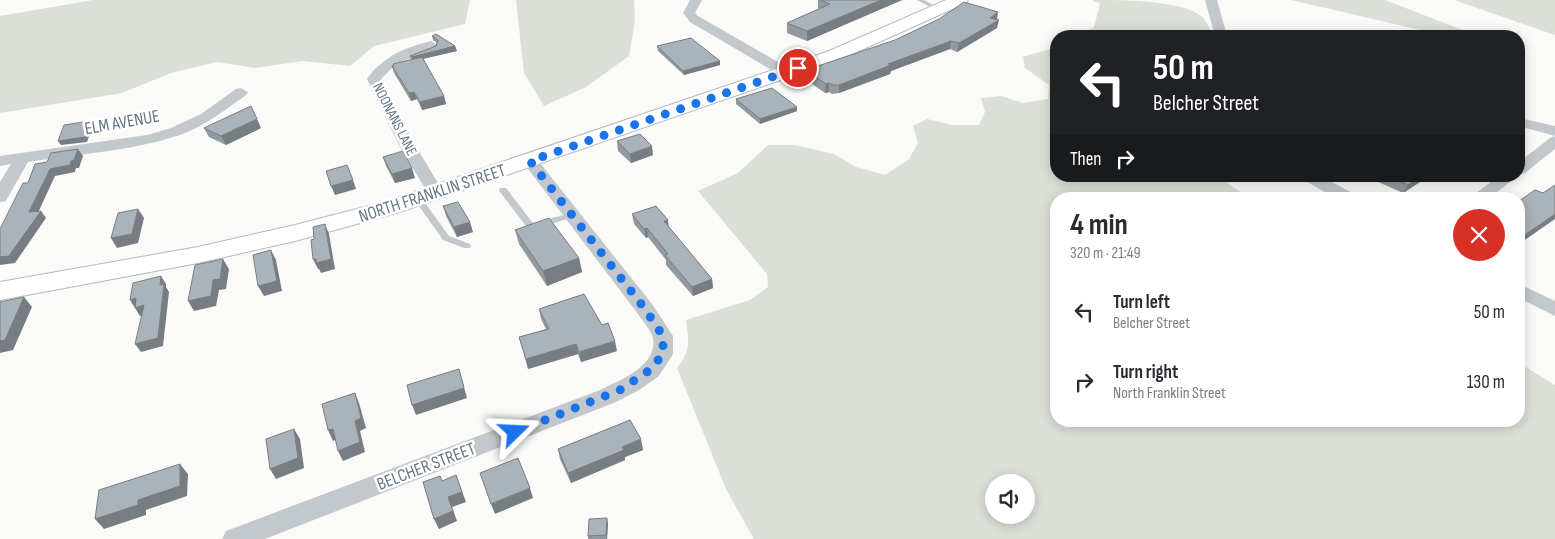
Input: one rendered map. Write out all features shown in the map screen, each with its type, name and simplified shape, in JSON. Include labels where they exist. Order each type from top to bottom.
[{"type":"main road","name":"NORTH FRANKLIN STREET","points":[[0,291],[233,247],[336,223],[427,196],[860,45],[929,5],[960,0]]},
{"type":"street","points":[[696,0],[689,13],[694,19],[785,72]]},
{"type":"street","points":[[1211,0],[1219,30]]},
{"type":"street","name":"NOONANS LANE","points":[[427,196],[407,145],[374,79],[378,71],[403,55],[431,44]]},
{"type":"street","name":"ELM AVENUE","points":[[0,161],[148,139],[176,131],[206,117],[241,92]]},
{"type":"street","points":[[1525,124],[1555,131]]},
{"type":"street","points":[[1525,165],[1555,141]]},
{"type":"street","points":[[0,197],[22,158]]},
{"type":"street","name":"BELCHER STREET","points":[[235,539],[608,396],[631,384],[650,370],[663,354],[663,336],[645,309],[530,161]]},
{"type":"street","points":[[1319,182],[1337,192]]},
{"type":"street","points":[[1486,192],[1501,182]]},
{"type":"street","points":[[1525,293],[1555,309]]},
{"type":"lane","points":[[504,190],[529,224],[534,226],[572,215]]},
{"type":"lane","points":[[427,196],[446,238],[467,246]]},
{"type":"shaded area","points":[[93,0],[470,0],[465,24],[374,46],[350,66],[303,61],[255,68],[217,62],[171,73],[122,93],[0,113],[0,16]]},
{"type":"shaded area","points":[[516,0],[634,0],[635,20],[629,56],[586,87],[544,106],[524,73]]},
{"type":"shaded area","points":[[1092,0],[1150,2],[1180,7],[1201,16],[1210,29],[1089,30],[1094,27],[1100,4]]},
{"type":"shaded area","points":[[1291,0],[1385,0],[1462,30],[1420,30]]},
{"type":"shaded area","points":[[1454,0],[1555,0],[1555,35]]},
{"type":"shaded area","points":[[1050,49],[1050,182],[1226,182],[1240,192],[1050,192],[1050,427],[1525,427],[1525,367],[1555,385],[1555,539],[754,539],[726,489],[677,368],[685,356],[688,345],[686,320],[750,300],[768,287],[767,274],[698,191],[738,173],[768,145],[795,145],[834,154],[856,167],[885,175],[909,159],[918,143],[913,126],[927,119],[953,125],[979,125],[985,112],[981,98],[1001,96],[1023,103],[1048,99],[1049,85],[1025,68],[1023,57]]},
{"type":"building","points":[[821,0],[881,0],[807,31],[787,23],[830,4]]},
{"type":"building","points":[[964,2],[998,12],[990,18],[999,20],[959,43],[951,41],[888,64],[891,65],[839,85],[826,84],[806,70],[895,40],[939,19]]},
{"type":"building","points":[[436,34],[455,46],[410,56],[436,46],[438,40],[432,36]]},
{"type":"building","points":[[691,38],[720,61],[683,71],[657,46]]},
{"type":"building","points":[[422,57],[444,96],[420,102],[414,92],[409,93],[392,66],[394,66],[393,64]]},
{"type":"building","points":[[772,88],[797,107],[760,119],[736,99]]},
{"type":"building","points":[[251,106],[257,119],[221,136],[204,128]]},
{"type":"building","points":[[90,121],[85,137],[58,141],[64,125]]},
{"type":"building","points":[[640,134],[652,146],[630,154],[617,141]]},
{"type":"building","points":[[78,149],[70,165],[50,169],[29,212],[41,211],[9,256],[0,257],[0,229],[23,183],[28,183],[35,164],[47,162],[51,153]]},
{"type":"building","points":[[403,151],[412,168],[392,174],[383,157]]},
{"type":"building","points":[[347,165],[353,180],[331,186],[326,171]]},
{"type":"building","points":[[1402,182],[1412,182],[1408,185]]},
{"type":"building","points":[[1555,185],[1555,214],[1525,235],[1525,197],[1535,190],[1543,193]]},
{"type":"building","points":[[458,202],[470,222],[454,227],[443,206]]},
{"type":"building","points":[[656,206],[668,220],[664,221],[712,279],[692,287],[665,255],[668,254],[647,228],[644,229],[632,214]]},
{"type":"building","points":[[138,209],[132,234],[111,238],[118,213]]},
{"type":"building","points":[[549,218],[579,258],[543,271],[515,230]]},
{"type":"building","points":[[325,224],[331,259],[316,263],[316,259],[313,259],[311,240],[314,239],[313,227]]},
{"type":"building","points":[[271,250],[277,281],[258,286],[253,255]]},
{"type":"building","points":[[223,259],[220,279],[213,280],[211,296],[188,301],[195,265]]},
{"type":"building","points":[[161,276],[160,285],[164,284],[158,338],[135,344],[144,305],[135,308],[136,298],[130,300],[133,283]]},
{"type":"building","points":[[584,294],[602,325],[608,323],[615,341],[579,352],[576,344],[526,359],[519,337],[549,329],[539,309]]},
{"type":"building","points":[[24,297],[5,340],[0,341],[0,302]]},
{"type":"building","points":[[459,369],[464,388],[412,405],[407,385]]},
{"type":"building","points":[[355,393],[361,418],[355,421],[360,442],[338,451],[333,429],[328,430],[322,404]]},
{"type":"building","points":[[630,420],[641,439],[622,447],[624,450],[568,473],[558,449]]},
{"type":"building","points":[[294,429],[298,458],[270,469],[266,439]]},
{"type":"building","points":[[518,458],[530,488],[491,504],[480,473]]},
{"type":"building","points":[[180,464],[180,486],[138,500],[138,505],[95,519],[99,490]]},
{"type":"building","points":[[456,475],[462,492],[448,497],[453,511],[434,519],[423,482],[440,476],[442,481]]},
{"type":"building","points":[[607,518],[606,535],[588,536],[589,519]]},
{"type":"route","points":[[515,432],[620,390],[650,370],[663,354],[663,336],[645,309],[530,161],[798,68]]}]
